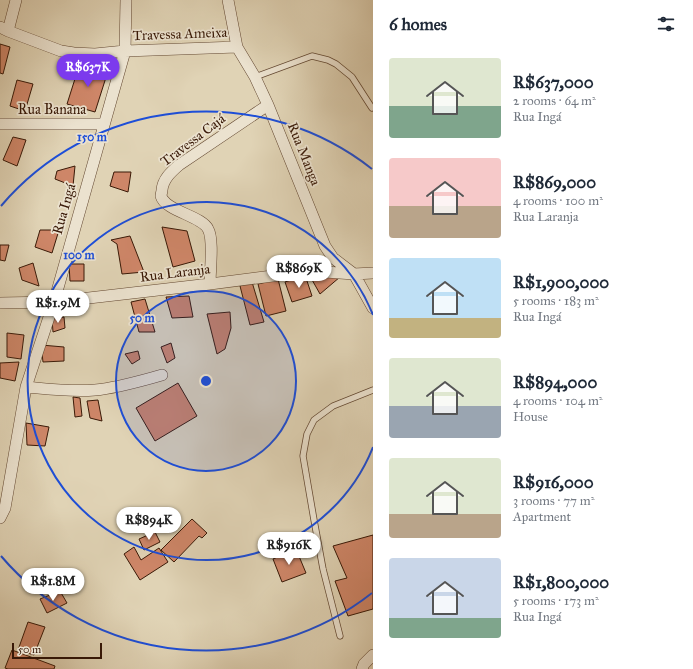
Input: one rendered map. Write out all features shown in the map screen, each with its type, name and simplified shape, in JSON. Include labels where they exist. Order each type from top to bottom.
[{"type":"street","points":[[4,29],[16,0]]},
{"type":"street","name":"Rua Ingá","points":[[0,518],[26,387],[54,302],[125,51],[126,0]]},
{"type":"street","name":"Rua Manga","points":[[228,0],[237,47],[255,78],[268,105],[325,246],[333,258],[354,274],[373,308]]},
{"type":"street","name":"Travessa Ameixa","points":[[4,29],[61,51],[74,53],[96,54],[125,51],[237,47]]},
{"type":"street","name":"Travessa Cajá","points":[[210,284],[211,239],[208,228],[200,221],[165,203],[161,196],[162,186],[168,175],[179,165],[268,105]]},
{"type":"street","name":"Rua Banana","points":[[0,124],[104,124]]},
{"type":"street","name":"Rua Laranja","points":[[0,303],[54,302],[311,271],[354,274],[373,273]]},
{"type":"street","points":[[26,387],[65,390],[95,390],[162,375]]},
{"type":"street","points":[[362,669],[364,664],[373,655]]},
{"type":"lane","points":[[255,78],[312,56],[328,60],[336,64],[352,77],[372,108]]},
{"type":"lane","points":[[340,636],[323,570],[303,456],[307,434],[314,420],[333,406],[373,390]]},
{"type":"building","points":[[0,44],[10,47],[3,74],[0,73]]},
{"type":"building","points":[[80,63],[108,71],[95,112],[67,104]]},
{"type":"building","points":[[17,80],[33,84],[25,111],[10,106]]},
{"type":"building","points":[[13,137],[26,140],[17,166],[3,160]]},
{"type":"building","points":[[75,166],[73,186],[55,179],[57,171]]},
{"type":"building","points":[[114,172],[131,172],[128,192],[110,186]]},
{"type":"building","points":[[162,227],[187,231],[195,261],[173,267]]},
{"type":"building","points":[[40,230],[59,230],[52,253],[35,247]]},
{"type":"building","points":[[130,236],[144,272],[122,274],[117,244],[111,240]]},
{"type":"building","points":[[0,245],[9,245],[5,261],[0,260]]},
{"type":"building","points":[[33,263],[39,286],[22,280],[19,268]]},
{"type":"building","points":[[69,264],[84,264],[84,281],[70,281]]},
{"type":"building","points":[[305,275],[312,296],[292,302],[285,282]]},
{"type":"building","points":[[340,277],[320,294],[311,278]]},
{"type":"building","points":[[278,279],[286,311],[266,316],[258,284]]},
{"type":"building","points":[[252,282],[264,322],[250,325],[240,286]]},
{"type":"building","points":[[189,296],[193,317],[172,318],[166,297]]},
{"type":"building","points":[[145,299],[155,332],[139,332],[131,302]]},
{"type":"building","points":[[230,312],[231,328],[225,349],[217,354],[207,314]]},
{"type":"building","points":[[64,317],[65,328],[53,332],[52,319]]},
{"type":"building","points":[[7,333],[24,335],[21,359],[7,357]]},
{"type":"building","points":[[171,343],[175,358],[167,363],[161,347]]},
{"type":"building","points":[[41,345],[64,347],[64,361],[43,362]]},
{"type":"building","points":[[138,351],[140,359],[132,364],[125,354]]},
{"type":"building","points":[[19,362],[15,381],[0,378],[0,363]]},
{"type":"building","points":[[178,383],[197,416],[155,441],[136,408]]},
{"type":"building","points":[[73,397],[80,398],[82,416],[75,417]]},
{"type":"building","points":[[98,400],[102,421],[90,418],[87,401]]},
{"type":"building","points":[[26,423],[49,427],[45,446],[27,445]]},
{"type":"building","points":[[192,519],[207,533],[202,538],[199,536],[174,562],[161,550]]},
{"type":"building","points":[[155,532],[160,542],[144,550],[139,539]]},
{"type":"building","points":[[373,535],[373,609],[348,616],[335,581],[347,578],[333,546]]},
{"type":"building","points":[[134,547],[141,560],[159,548],[168,562],[140,580],[124,554]]},
{"type":"building","points":[[296,549],[306,573],[282,582],[273,559]]},
{"type":"building","points":[[60,591],[67,603],[47,613],[40,599]]},
{"type":"building","points":[[28,622],[45,627],[34,655],[18,650]]},
{"type":"building","points":[[12,650],[55,666],[54,669],[5,668]]}]
